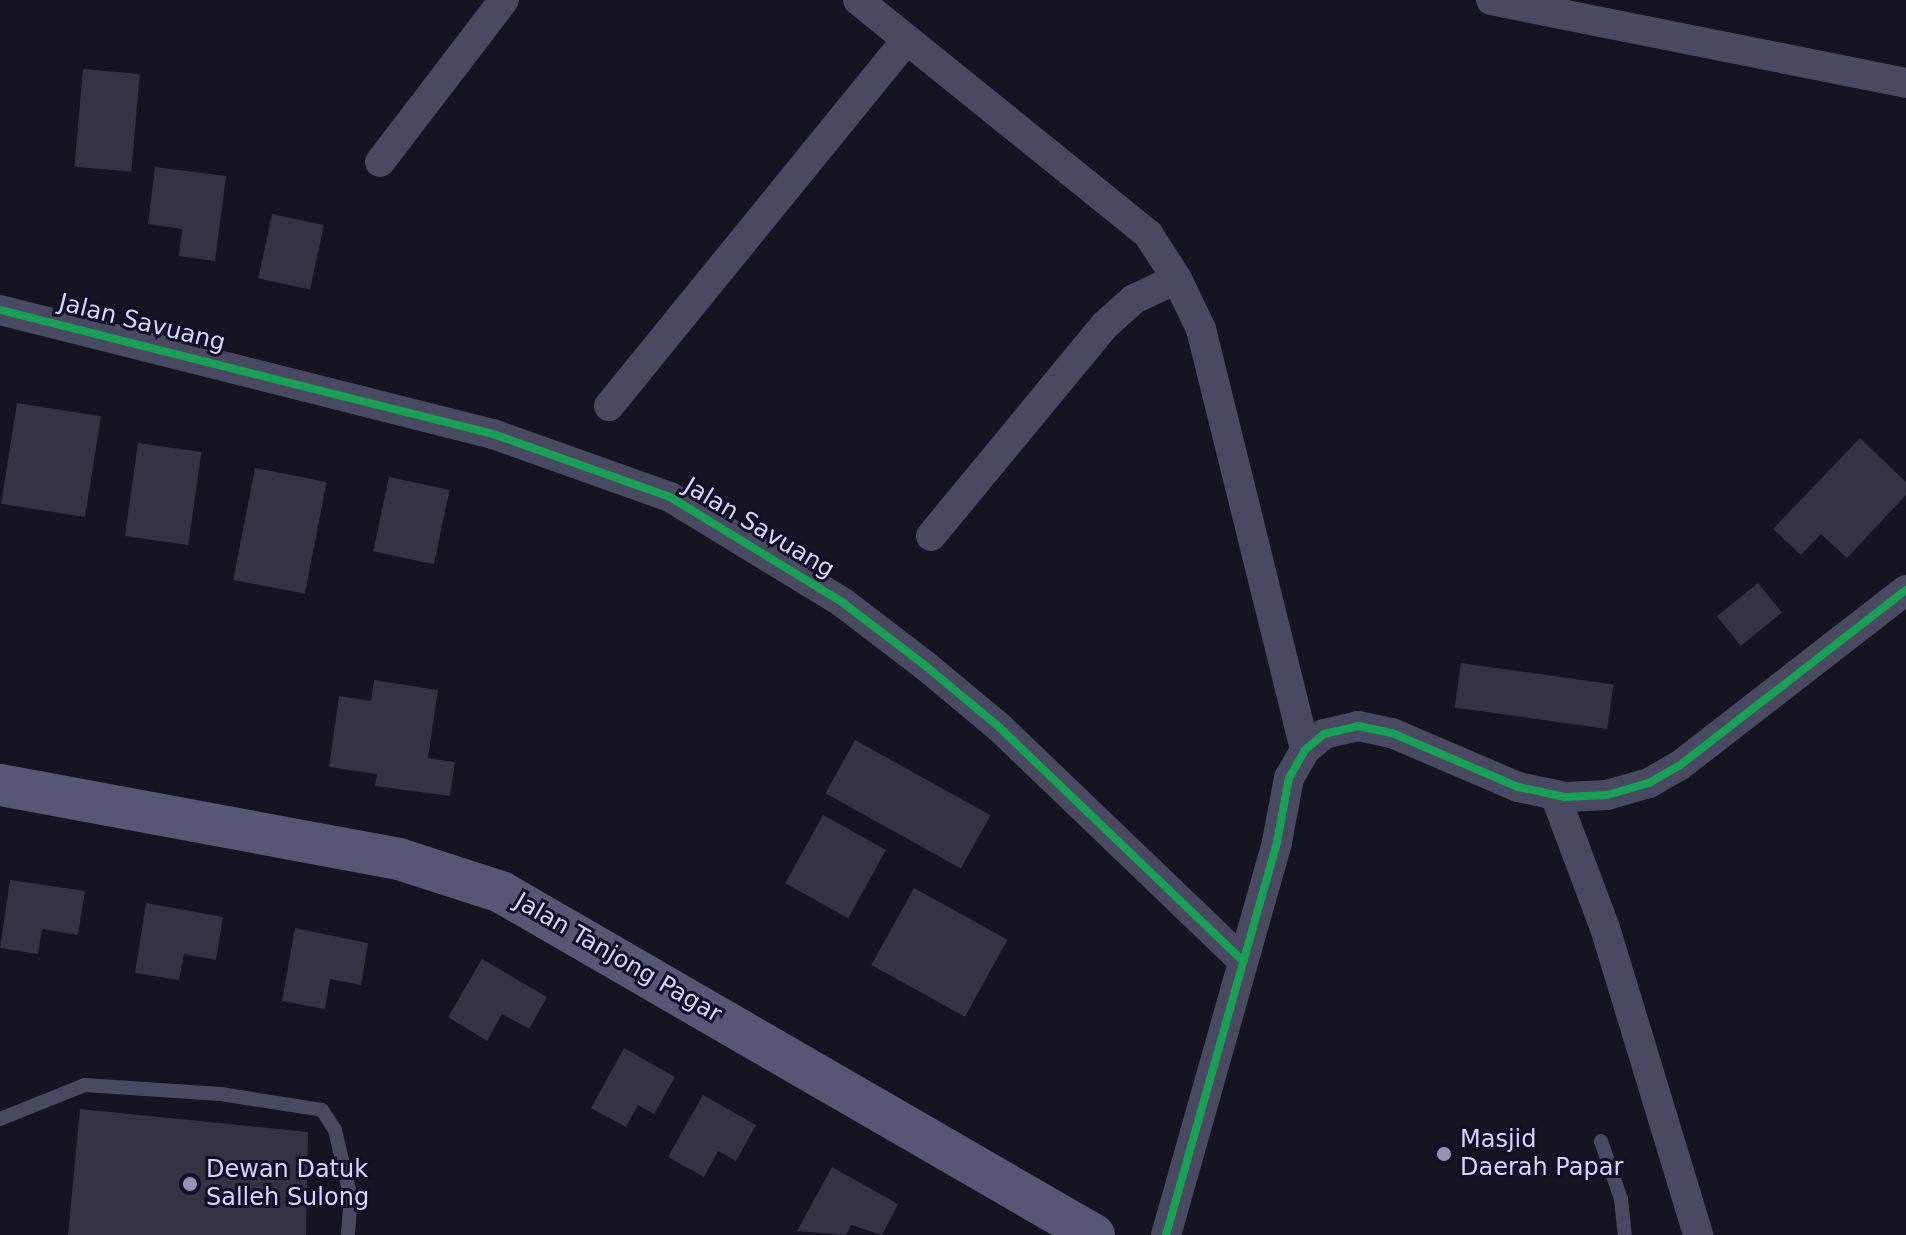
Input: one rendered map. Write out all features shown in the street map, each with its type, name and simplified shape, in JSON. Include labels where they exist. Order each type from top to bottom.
[{"type":"main road","name":"Jalan Tanjong Pagar","points":[[0,785],[399,859],[501,892],[1094,1235]]},
{"type":"street","points":[[380,162],[504,0]]},
{"type":"street","points":[[858,0],[1148,234],[1177,279],[1201,329],[1305,750]]},
{"type":"street","points":[[1491,0],[1906,83]]},
{"type":"street","points":[[609,406],[906,40]]},
{"type":"street","points":[[931,536],[1104,326],[1134,299],[1177,279]]},
{"type":"street","name":"Jalan Savuang","points":[[0,310],[493,434],[670,497],[793,569],[927,667],[999,727],[1241,959]]},
{"type":"street","points":[[1166,1235],[1241,959],[1277,842],[1289,778],[1305,750],[1324,734],[1358,726],[1392,733],[1518,787],[1555,795],[1607,795],[1649,783],[1679,766],[1906,590]]},
{"type":"street","points":[[1555,795],[1605,928],[1698,1235]]},
{"type":"lane","points":[[0,1119],[85,1085],[221,1094],[322,1110],[335,1130],[351,1198],[348,1235]]},
{"type":"lane","points":[[1601,1141],[1621,1199],[1625,1235]]},
{"type":"building","points":[[83,69],[140,74],[131,172],[74,167]]},
{"type":"building","points":[[155,167],[226,176],[215,261],[179,256],[182,229],[148,224]]},
{"type":"building","points":[[272,214],[324,225],[310,290],[258,279]]},
{"type":"building","points":[[17,403],[101,416],[85,517],[1,504]]},
{"type":"building","points":[[1860,438],[1906,482],[1906,495],[1847,558],[1821,534],[1801,555],[1773,529]]},
{"type":"building","points":[[138,443],[201,452],[188,545],[125,536]]},
{"type":"building","points":[[255,468],[327,482],[305,594],[233,580]]},
{"type":"building","points":[[389,477],[450,490],[434,564],[373,551]]},
{"type":"building","points":[[1758,583],[1782,613],[1741,646],[1717,616]]},
{"type":"building","points":[[1461,663],[1614,684],[1607,729],[1455,708]]},
{"type":"building","points":[[374,680],[438,690],[428,758],[455,762],[450,796],[375,786],[377,774],[329,767],[339,696],[371,701]]},
{"type":"building","points":[[855,740],[991,815],[961,868],[825,793]]},
{"type":"building","points":[[823,815],[886,850],[848,918],[785,883]]},
{"type":"building","points":[[10,880],[85,891],[78,935],[42,929],[38,954],[0,948]]},
{"type":"building","points":[[914,888],[1008,940],[965,1017],[871,965]]},
{"type":"building","points":[[146,903],[223,917],[216,960],[184,954],[179,980],[135,973]]},
{"type":"building","points":[[295,928],[368,943],[361,985],[330,979],[325,1009],[282,1001]]},
{"type":"building","points":[[482,959],[547,997],[529,1029],[502,1014],[487,1041],[448,1017]]},
{"type":"building","points":[[624,1048],[675,1077],[654,1114],[638,1105],[626,1127],[591,1108]]},
{"type":"building","points":[[703,1095],[756,1125],[736,1161],[718,1151],[704,1177],[668,1157]]},
{"type":"building","name":"Dewan Datuk Salleh Sulong","points":[[80,1109],[308,1132],[306,1235],[68,1235]]},
{"type":"building","points":[[832,1167],[898,1204],[882,1235],[851,1225],[846,1235],[797,1231]]},
{"type":"cycle path","points":[[0,310],[493,434],[670,497],[842,602],[927,667],[999,727],[1241,959]]},
{"type":"cycle path","points":[[1166,1235],[1277,842],[1289,778],[1305,750],[1324,734],[1358,726],[1392,733],[1518,787],[1565,797],[1607,795],[1649,783],[1679,766],[1906,590]]},
{"type":"place","name":"Masjid Daerah Papar","points":[[1444,1154]]},
{"type":"place","name":"Dewan Datuk Salleh Sulong","points":[[190,1184]]}]
